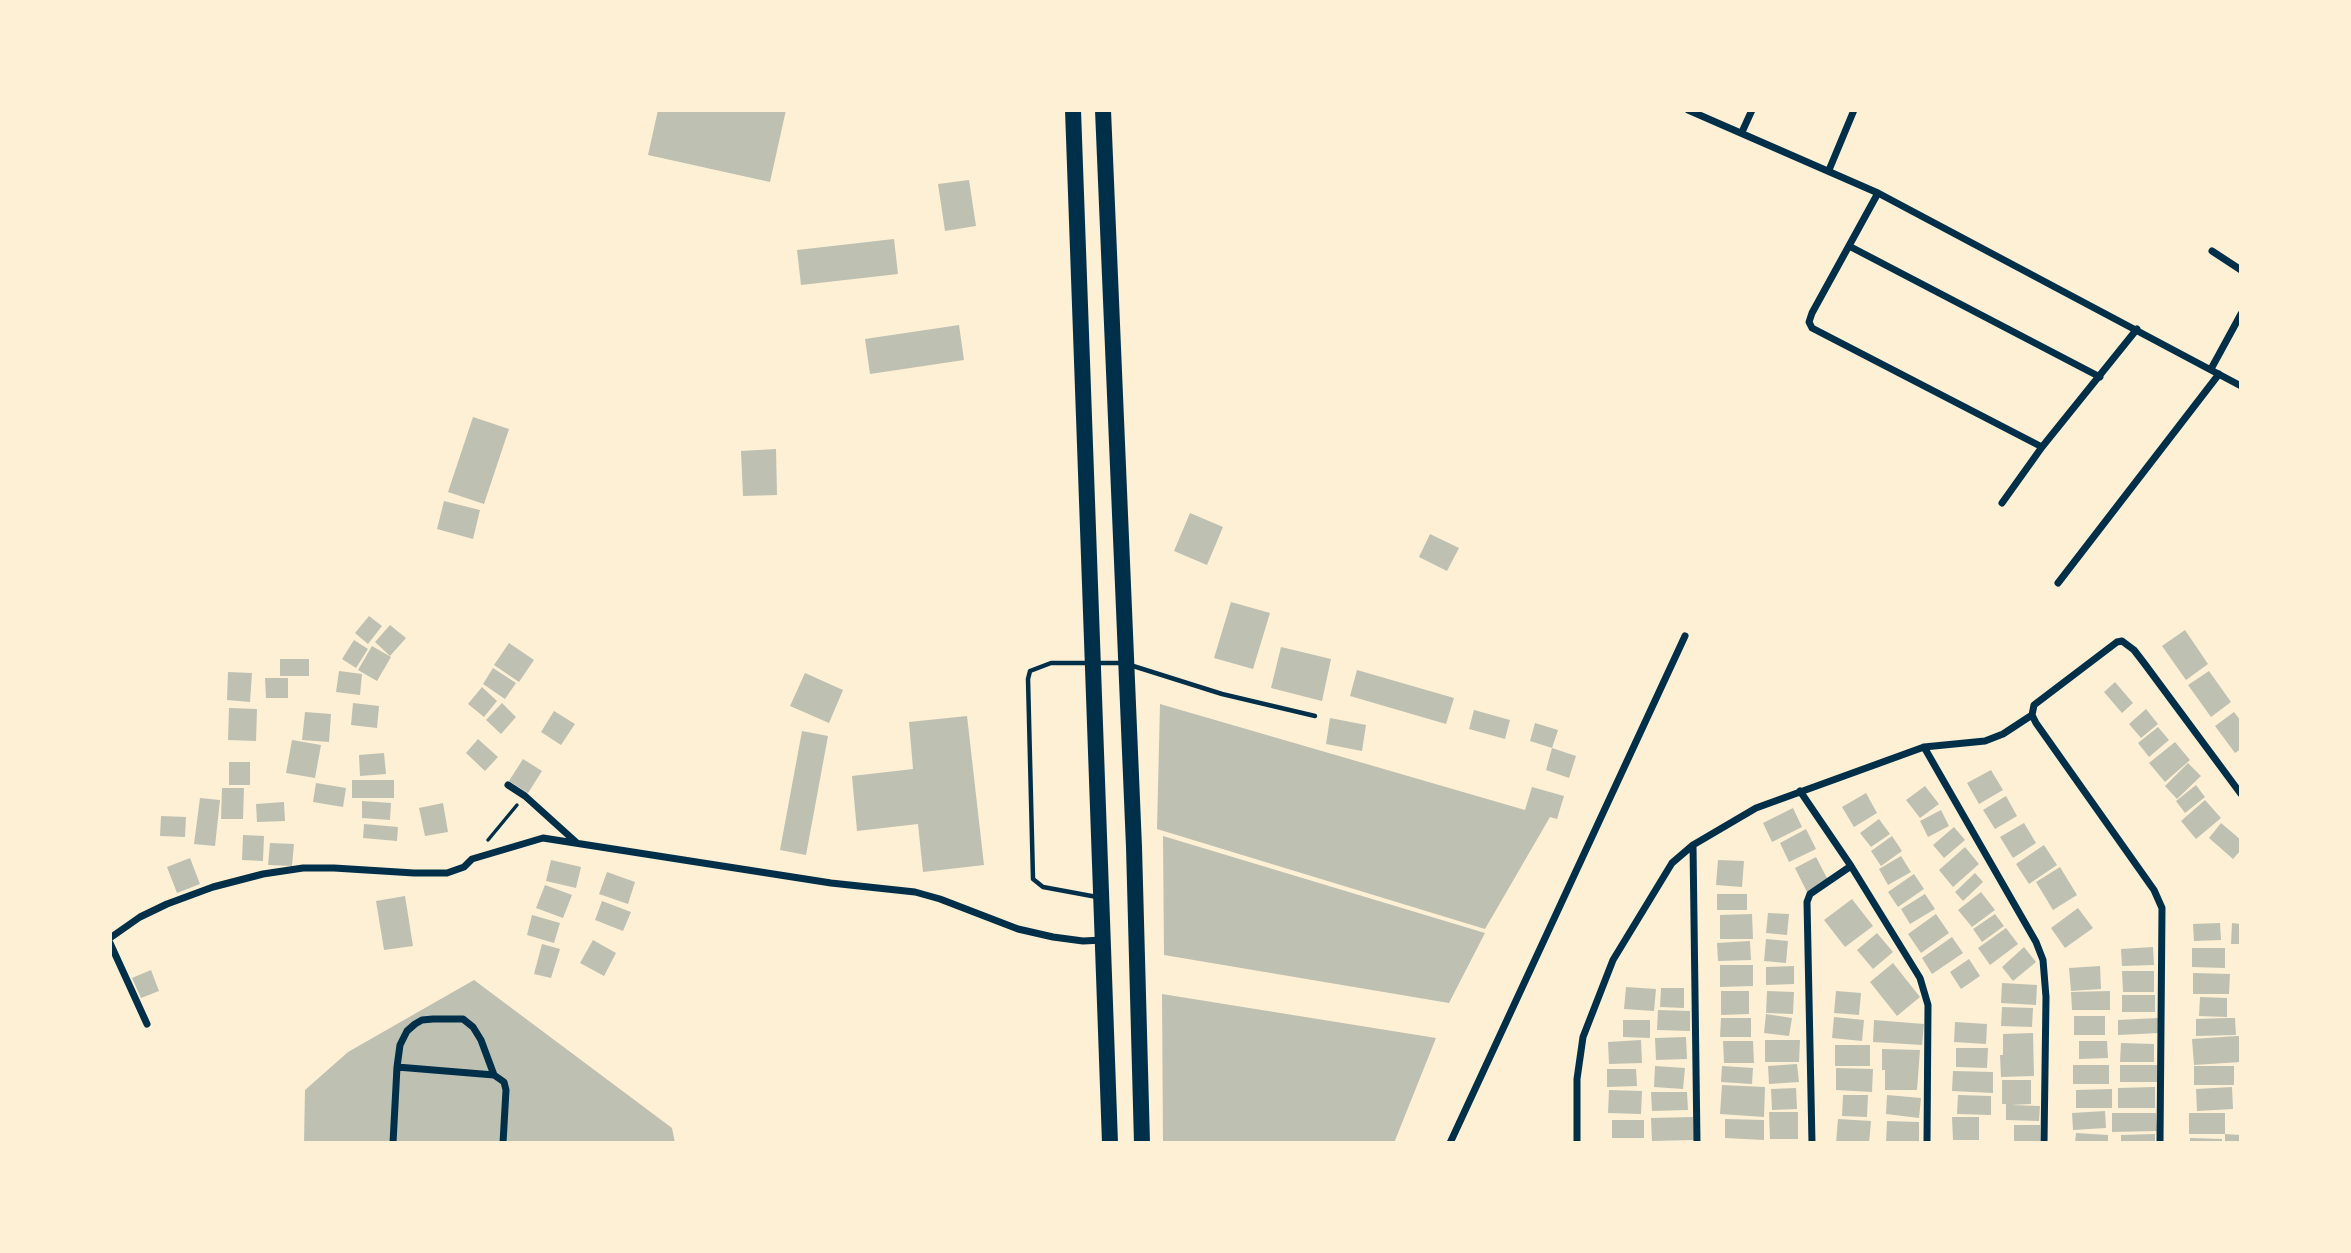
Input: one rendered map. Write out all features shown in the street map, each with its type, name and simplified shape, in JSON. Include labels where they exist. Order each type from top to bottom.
[{"type":"highway","points":[[1073,110],[1110,1143]]},
{"type":"highway","points":[[1103,110],[1135,847],[1142,1143]]},
{"type":"street","points":[[1688,110],[1878,193],[2137,328],[2241,386]]},
{"type":"street","points":[[1742,132],[1752,110]]},
{"type":"street","points":[[1829,170],[1854,110]]},
{"type":"street","points":[[1878,193],[1812,313],[1809,322],[1812,328],[2042,447]]},
{"type":"street","points":[[1849,246],[2100,377]]},
{"type":"street","points":[[2212,251],[2241,270]]},
{"type":"street","points":[[2211,369],[2241,314]]},
{"type":"street","points":[[2002,502],[2042,447],[2137,328]]},
{"type":"street","points":[[2058,583],[2219,374]]},
{"type":"street","points":[[1450,1143],[1685,636]]},
{"type":"street","points":[[1577,1143],[1577,1079],[1583,1037],[1613,960],[1672,863],[1693,845],[1756,808],[1923,747],[1985,741],[2003,734],[2032,715],[2034,705],[2041,698],[2122,641],[2134,650],[2241,794]]},
{"type":"street","points":[[2032,715],[2154,890],[2162,908],[2160,1143]]},
{"type":"street","points":[[1923,747],[2036,942],[2043,960],[2046,997],[2044,1143]]},
{"type":"street","points":[[508,785],[526,796],[578,843]]},
{"type":"street","points":[[1800,791],[1851,866],[1920,978],[1928,1005],[1927,1143]]},
{"type":"street","points":[[147,1024],[110,941],[140,917],[213,887],[262,874],[303,868],[447,873],[464,867],[472,859],[543,838],[831,883],[915,892],[1018,929],[1053,937],[1104,940]]},
{"type":"street","points":[[1693,845],[1698,1143]]},
{"type":"street","points":[[1812,1143],[1807,902],[1810,894],[1851,866]]},
{"type":"street","points":[[393,1143],[400,1045],[407,1031],[415,1024],[433,1018],[463,1019],[473,1027],[481,1040],[494,1075]]},
{"type":"street","points":[[397,1067],[494,1075],[504,1082],[506,1090],[503,1143]]},
{"type":"lane","points":[[1102,898],[1043,887],[1033,879],[1028,679],[1030,671],[1051,663],[1126,663],[1222,694],[1315,716]]},
{"type":"path","points":[[472,859],[526,796]]},
{"type":"building","points":[[658,110],[786,110],[770,182],[648,155]]},
{"type":"building","points":[[969,180],[976,226],[945,231],[938,184]]},
{"type":"building","points":[[894,239],[898,274],[801,285],[797,250]]},
{"type":"building","points":[[959,325],[964,360],[870,374],[865,339]]},
{"type":"building","points":[[473,417],[509,429],[484,504],[448,492]]},
{"type":"building","points":[[776,449],[777,495],[743,496],[741,451]]},
{"type":"building","points":[[444,501],[480,510],[473,539],[437,529]]},
{"type":"building","points":[[1190,513],[1223,527],[1207,565],[1174,551]]},
{"type":"building","points":[[1430,534],[1459,548],[1447,571],[1419,557]]},
{"type":"building","points":[[1231,602],[1270,613],[1253,669],[1214,658]]},
{"type":"building","points":[[369,616],[382,626],[368,644],[355,633]]},
{"type":"building","points":[[390,625],[406,638],[390,656],[375,642]]},
{"type":"building","points":[[2185,630],[2208,664],[2186,680],[2162,646]]},
{"type":"building","points":[[354,640],[368,649],[356,668],[342,659]]},
{"type":"building","points":[[509,643],[534,660],[519,682],[494,665]]},
{"type":"building","points":[[372,646],[391,657],[377,681],[358,670]]},
{"type":"building","points":[[1281,647],[1331,659],[1322,701],[1271,688]]},
{"type":"building","points":[[280,659],[309,659],[309,676],[280,676]]},
{"type":"building","points":[[493,668],[516,683],[505,699],[483,684]]},
{"type":"building","points":[[1357,670],[1454,698],[1446,724],[1350,696]]},
{"type":"building","points":[[339,671],[362,674],[360,695],[336,692]]},
{"type":"building","points":[[2209,671],[2231,702],[2211,717],[2188,685]]},
{"type":"building","points":[[228,672],[252,673],[250,702],[227,700]]},
{"type":"building","points":[[805,673],[843,690],[829,723],[790,706]]},
{"type":"building","points":[[265,678],[288,678],[288,698],[266,698]]},
{"type":"building","points":[[2115,682],[2133,703],[2122,713],[2104,692]]},
{"type":"building","points":[[482,687],[497,701],[484,717],[468,704]]},
{"type":"building","points":[[353,703],[379,706],[377,728],[351,725]]},
{"type":"building","points":[[502,703],[516,717],[501,734],[486,720]]},
{"type":"building","points":[[1160,704],[1525,810],[1532,787],[1564,796],[1557,819],[1550,817],[1485,929],[1157,829]]},
{"type":"building","points":[[229,708],[257,709],[256,741],[228,740]]},
{"type":"building","points":[[2146,709],[2158,724],[2141,738],[2129,724]]},
{"type":"building","points":[[1474,710],[1510,720],[1505,739],[1469,729]]},
{"type":"building","points":[[554,711],[575,724],[561,745],[541,732]]},
{"type":"building","points":[[305,712],[331,714],[329,742],[302,740]]},
{"type":"building","points":[[2234,712],[2241,721],[2241,749],[2235,753],[2215,726]]},
{"type":"building","points":[[967,716],[984,865],[923,872],[918,824],[857,831],[852,776],[913,769],[909,722]]},
{"type":"building","points":[[1330,718],[1366,725],[1362,751],[1326,744]]},
{"type":"building","points":[[1535,723],[1558,730],[1552,748],[1530,741]]},
{"type":"building","points":[[2158,727],[2169,740],[2149,757],[2138,743]]},
{"type":"building","points":[[802,731],[828,736],[806,855],[780,850]]},
{"type":"building","points":[[478,739],[498,757],[485,771],[466,753]]},
{"type":"building","points":[[292,740],[321,745],[315,778],[286,773]]},
{"type":"building","points":[[2175,742],[2190,760],[2165,782],[2149,763]]},
{"type":"building","points":[[1552,748],[1576,756],[1569,778],[1546,770]]},
{"type":"building","points":[[384,753],[386,774],[360,776],[359,755]]},
{"type":"building","points":[[523,759],[542,771],[528,793],[509,781]]},
{"type":"building","points":[[229,762],[250,762],[250,785],[229,785]]},
{"type":"building","points":[[2188,763],[2201,776],[2177,799],[2165,786]]},
{"type":"building","points":[[1991,770],[2003,790],[1979,804],[1967,783]]},
{"type":"building","points":[[352,780],[394,780],[394,798],[352,798]]},
{"type":"building","points":[[316,783],[346,788],[343,807],[313,802]]},
{"type":"building","points":[[2196,785],[2205,797],[2185,813],[2176,801]]},
{"type":"building","points":[[1925,786],[1939,804],[1920,818],[1906,800]]},
{"type":"building","points":[[222,788],[244,788],[243,819],[221,819]]},
{"type":"building","points":[[1866,793],[1877,813],[1854,827],[1842,807]]},
{"type":"building","points":[[2006,796],[2017,816],[1995,829],[1983,810]]},
{"type":"building","points":[[200,798],[220,800],[215,846],[194,844]]},
{"type":"building","points":[[2205,800],[2221,818],[2196,839],[2181,821]]},
{"type":"building","points":[[362,801],[391,803],[390,820],[362,818]]},
{"type":"building","points":[[284,802],[285,821],[257,822],[256,804]]},
{"type":"building","points":[[443,803],[448,832],[425,836],[419,808]]},
{"type":"building","points":[[1793,808],[1802,827],[1772,842],[1763,823]]},
{"type":"building","points":[[1941,810],[1949,826],[1928,837],[1920,821]]},
{"type":"building","points":[[161,816],[186,817],[185,837],[160,836]]},
{"type":"building","points":[[1879,819],[1890,834],[1871,847],[1860,833]]},
{"type":"building","points":[[2024,823],[2036,843],[2013,858],[2000,837]]},
{"type":"building","points":[[2221,823],[2241,840],[2241,850],[2233,859],[2209,838]]},
{"type":"building","points":[[364,824],[398,827],[397,841],[363,838]]},
{"type":"building","points":[[1954,827],[1965,840],[1944,858],[1933,845]]},
{"type":"building","points":[[1806,829],[1816,849],[1789,862],[1780,843]]},
{"type":"building","points":[[243,835],[264,836],[263,861],[242,860]]},
{"type":"building","points":[[1163,836],[1485,933],[1449,1003],[1164,955]]},
{"type":"building","points":[[1892,836],[1902,851],[1881,866],[1871,851]]},
{"type":"building","points":[[270,843],[294,844],[292,866],[268,865]]},
{"type":"building","points":[[2044,845],[2057,865],[2029,884],[2016,864]]},
{"type":"building","points":[[1965,847],[1979,864],[1953,887],[1939,870]]},
{"type":"building","points":[[1901,856],[1911,872],[1888,885],[1879,869]]},
{"type":"building","points":[[1816,857],[1828,880],[1807,892],[1795,868]]},
{"type":"building","points":[[190,858],[200,884],[177,893],[167,867]]},
{"type":"building","points":[[551,860],[581,867],[576,888],[546,881]]},
{"type":"building","points":[[1718,860],[1744,861],[1742,887],[1716,885]]},
{"type":"building","points":[[2060,867],[2077,895],[2053,910],[2036,882]]},
{"type":"building","points":[[607,872],[635,882],[628,904],[599,894]]},
{"type":"building","points":[[1975,873],[1983,882],[1963,901],[1955,892]]},
{"type":"building","points":[[1914,874],[1924,889],[1898,907],[1888,892]]},
{"type":"building","points":[[545,885],[572,895],[563,918],[536,908]]},
{"type":"building","points":[[1981,892],[1995,910],[1972,927],[1958,910]]},
{"type":"building","points":[[1717,894],[1747,894],[1747,910],[1717,910]]},
{"type":"building","points":[[1925,894],[1935,909],[1910,924],[1901,909]]},
{"type":"building","points":[[405,896],[413,946],[384,950],[376,901]]},
{"type":"building","points":[[1852,899],[1873,926],[1845,947],[1824,920]]},
{"type":"building","points":[[602,901],[631,912],[623,931],[595,920]]},
{"type":"building","points":[[2078,908],[2093,928],[2065,948],[2051,928]]},
{"type":"building","points":[[1768,913],[1789,914],[1787,935],[1766,933]]},
{"type":"building","points":[[1752,914],[1753,939],[1720,939],[1720,915]]},
{"type":"building","points":[[1936,914],[1949,933],[1921,953],[1908,934]]},
{"type":"building","points":[[1995,914],[2004,926],[1982,942],[1973,929]]},
{"type":"building","points":[[532,915],[560,923],[554,943],[527,935]]},
{"type":"building","points":[[2220,923],[2221,940],[2194,941],[2193,924]]},
{"type":"building","points":[[2232,923],[2241,924],[2241,944],[2231,944]]},
{"type":"building","points":[[2006,928],[2018,944],[1990,965],[1978,948]]},
{"type":"building","points":[[1877,933],[1893,952],[1873,969],[1857,950]]},
{"type":"building","points":[[1952,937],[1963,953],[1932,974],[1922,958]]},
{"type":"building","points":[[1766,939],[1788,941],[1786,963],[1764,961]]},
{"type":"building","points":[[593,940],[616,953],[604,976],[580,963]]},
{"type":"building","points":[[1750,941],[1751,960],[1718,961],[1717,943]]},
{"type":"building","points":[[542,944],[560,949],[551,978],[534,974]]},
{"type":"building","points":[[2024,947],[2036,962],[2013,981],[2002,967]]},
{"type":"building","points":[[2153,947],[2154,965],[2122,966],[2121,949]]},
{"type":"building","points":[[2192,948],[2225,948],[2225,968],[2192,967]]},
{"type":"building","points":[[1969,959],[1980,976],[1961,989],[1950,972]]},
{"type":"building","points":[[1893,963],[1920,997],[1897,1016],[1870,982]]},
{"type":"building","points":[[1720,965],[1753,965],[1753,986],[1720,987]]},
{"type":"building","points":[[1794,966],[1794,984],[1766,985],[1766,967]]},
{"type":"building","points":[[2100,966],[2101,989],[2071,991],[2069,968]]},
{"type":"building","points":[[151,970],[159,991],[141,998],[132,978]]},
{"type":"building","points":[[2122,971],[2154,971],[2154,992],[2123,992]]},
{"type":"building","points":[[2193,973],[2230,974],[2229,994],[2193,994]]},
{"type":"building","points":[[474,980],[672,1128],[675,1143],[304,1143],[305,1090],[348,1052]]},
{"type":"building","points":[[2002,983],[2037,985],[2036,1005],[2001,1003]]},
{"type":"building","points":[[1626,987],[1656,989],[1654,1011],[1624,1009]]},
{"type":"building","points":[[1661,988],[1684,988],[1684,1008],[1660,1007]]},
{"type":"building","points":[[1721,991],[1749,991],[1749,1014],[1721,1015]]},
{"type":"building","points":[[1767,991],[1794,992],[1793,1014],[1766,1013]]},
{"type":"building","points":[[1836,991],[1861,993],[1859,1015],[1834,1013]]},
{"type":"building","points":[[2110,991],[2110,1010],[2072,1010],[2071,992]]},
{"type":"building","points":[[1162,994],[1436,1038],[1394,1143],[1163,1143]]},
{"type":"building","points":[[2122,995],[2155,995],[2155,1012],[2122,1012]]},
{"type":"building","points":[[2200,997],[2227,998],[2227,1017],[2199,1016]]},
{"type":"building","points":[[2002,1007],[2033,1008],[2032,1027],[2001,1026]]},
{"type":"building","points":[[1658,1010],[1690,1011],[1690,1031],[1657,1030]]},
{"type":"building","points":[[1766,1014],[1792,1018],[1789,1036],[1764,1033]]},
{"type":"building","points":[[2074,1016],[2105,1016],[2105,1035],[2074,1035]]},
{"type":"building","points":[[1834,1017],[1864,1020],[1862,1041],[1832,1038]]},
{"type":"building","points":[[1721,1018],[1751,1018],[1751,1037],[1720,1037]]},
{"type":"building","points":[[2158,1018],[2159,1033],[2118,1035],[2118,1020]]},
{"type":"building","points":[[2235,1018],[2236,1035],[2196,1036],[2196,1019]]},
{"type":"building","points":[[1623,1020],[1650,1020],[1650,1038],[1623,1037]]},
{"type":"building","points":[[1874,1020],[1924,1024],[1922,1045],[1873,1042]]},
{"type":"building","points":[[1955,1022],[1987,1024],[1986,1044],[1954,1042]]},
{"type":"building","points":[[2033,1033],[2034,1076],[2001,1077],[2003,1034]]},
{"type":"building","points":[[2239,1036],[2241,1062],[2194,1065],[2192,1039]]},
{"type":"building","points":[[1686,1037],[1687,1059],[1656,1060],[1655,1038]]},
{"type":"building","points":[[1641,1040],[1642,1063],[1609,1064],[1608,1042]]},
{"type":"building","points":[[1765,1040],[1800,1040],[1799,1062],[1765,1062]]},
{"type":"building","points":[[1723,1041],[1753,1041],[1754,1063],[1724,1063]]},
{"type":"building","points":[[2079,1041],[2107,1041],[2108,1058],[2079,1059]]},
{"type":"building","points":[[2121,1043],[2154,1044],[2154,1062],[2120,1062]]},
{"type":"building","points":[[1835,1045],[1870,1045],[1870,1066],[1835,1066]]},
{"type":"building","points":[[1956,1048],[1988,1048],[1987,1068],[1956,1067]]},
{"type":"building","points":[[1882,1049],[1920,1050],[1917,1090],[1885,1090]]},
{"type":"building","points":[[1797,1064],[1799,1082],[1769,1084],[1768,1066]]},
{"type":"building","points":[[2073,1065],[2109,1065],[2109,1084],[2073,1084]]},
{"type":"building","points":[[2120,1065],[2159,1065],[2159,1082],[2120,1082]]},
{"type":"building","points":[[1655,1066],[1685,1068],[1683,1089],[1654,1087]]},
{"type":"building","points":[[1722,1066],[1753,1068],[1752,1084],[1721,1082]]},
{"type":"building","points":[[2194,1066],[2234,1066],[2234,1085],[2194,1085]]},
{"type":"building","points":[[1836,1068],[1873,1069],[1872,1092],[1836,1090]]},
{"type":"building","points":[[1607,1069],[1636,1069],[1637,1086],[1607,1087]]},
{"type":"building","points":[[1953,1071],[1993,1072],[1993,1093],[1952,1091]]},
{"type":"building","points":[[2002,1080],[2031,1080],[2031,1104],[2011,1105],[2040,1106],[2039,1121],[2006,1120],[2006,1104],[2002,1104]]},
{"type":"building","points":[[1722,1085],[1765,1087],[1764,1117],[1720,1114]]},
{"type":"building","points":[[2155,1087],[2155,1108],[2118,1108],[2118,1088]]},
{"type":"building","points":[[2232,1087],[2233,1109],[2197,1111],[2196,1089]]},
{"type":"building","points":[[1796,1088],[1797,1109],[1772,1110],[1771,1089]]},
{"type":"building","points":[[2112,1089],[2112,1108],[2076,1108],[2076,1090]]},
{"type":"building","points":[[1609,1090],[1642,1091],[1641,1114],[1608,1113]]},
{"type":"building","points":[[1651,1092],[1687,1092],[1688,1110],[1652,1111]]},
{"type":"building","points":[[1843,1095],[1868,1095],[1867,1117],[1842,1116]]},
{"type":"building","points":[[1887,1095],[1921,1098],[1919,1118],[1886,1114]]},
{"type":"building","points":[[1958,1095],[1991,1096],[1991,1115],[1957,1114]]},
{"type":"building","points":[[2105,1111],[2106,1128],[2073,1130],[2072,1113]]},
{"type":"building","points":[[1769,1112],[1798,1112],[1798,1139],[1770,1139]]},
{"type":"building","points":[[2112,1113],[2156,1113],[2157,1131],[2112,1132]]},
{"type":"building","points":[[2189,1113],[2225,1113],[2225,1134],[2189,1134]]},
{"type":"building","points":[[1693,1117],[1694,1140],[1652,1141],[1651,1118]]},
{"type":"building","points":[[1952,1117],[1979,1117],[1979,1140],[1953,1140]]},
{"type":"building","points":[[1725,1119],[1764,1120],[1764,1140],[1725,1138]]},
{"type":"building","points":[[1838,1119],[1871,1121],[1869,1143],[1836,1143]]},
{"type":"building","points":[[1612,1120],[1644,1120],[1644,1138],[1612,1138]]},
{"type":"building","points":[[1887,1121],[1919,1122],[1919,1143],[1886,1142]]},
{"type":"building","points":[[2014,1125],[2040,1125],[2040,1143],[2014,1143]]},
{"type":"building","points":[[2076,1133],[2108,1135],[2108,1143],[2075,1143]]},
{"type":"building","points":[[2155,1134],[2155,1143],[2121,1143],[2121,1135]]},
{"type":"building","points":[[2225,1134],[2241,1135],[2241,1143],[2225,1143]]},
{"type":"building","points":[[2190,1138],[2222,1139],[2222,1143],[2190,1143]]}]
